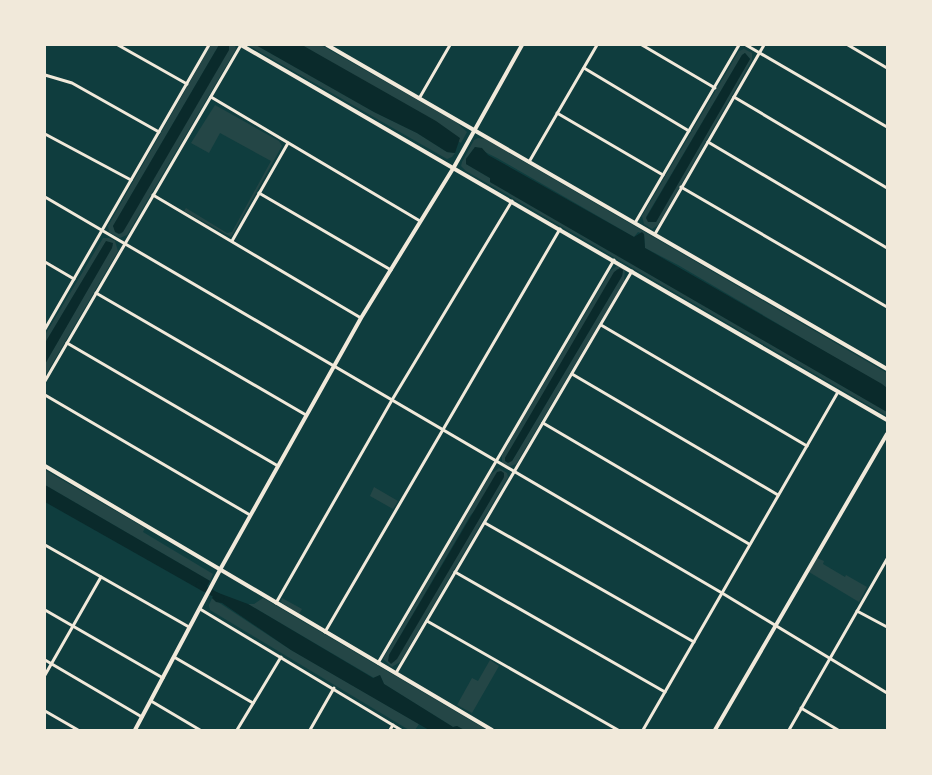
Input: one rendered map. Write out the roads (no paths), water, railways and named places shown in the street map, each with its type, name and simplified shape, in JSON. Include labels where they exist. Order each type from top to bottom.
[{"type":"street","points":[[118,45],[186,84]]},
{"type":"street","points":[[45,329],[209,45]]},
{"type":"street","points":[[45,381],[241,45],[632,270],[887,420]]},
{"type":"street","points":[[327,45],[420,97],[887,369]]},
{"type":"street","points":[[135,730],[205,600],[220,568],[306,415],[361,318],[454,167],[522,45]]},
{"type":"street","points":[[529,162],[597,45]]},
{"type":"street","points":[[642,45],[715,88]]},
{"type":"street","points":[[636,222],[739,45]]},
{"type":"street","points":[[746,45],[887,128]]},
{"type":"street","points":[[655,234],[764,45]]},
{"type":"street","points":[[848,45],[887,68]]},
{"type":"street","points":[[420,97],[448,46]]},
{"type":"street","points":[[584,68],[689,131]]},
{"type":"street","points":[[45,75],[72,83],[159,132]]},
{"type":"street","points":[[211,97],[420,221]]},
{"type":"street","points":[[734,97],[887,188]]},
{"type":"street","points":[[557,114],[663,175]]},
{"type":"street","points":[[45,134],[131,180]]},
{"type":"street","points":[[708,142],[887,248]]},
{"type":"street","points":[[232,241],[288,143]]},
{"type":"street","points":[[681,187],[887,307]]},
{"type":"street","points":[[259,193],[391,270]]},
{"type":"street","points":[[153,196],[361,318]]},
{"type":"street","points":[[45,197],[495,462],[722,593],[828,659],[887,693]]},
{"type":"street","points":[[276,603],[392,400],[512,201]]},
{"type":"street","points":[[325,632],[561,229]]},
{"type":"street","points":[[378,663],[614,260]]},
{"type":"street","points":[[45,262],[74,279]]},
{"type":"street","points":[[395,674],[632,270]]},
{"type":"street","points":[[96,293],[306,415]]},
{"type":"street","points":[[601,325],[807,446]]},
{"type":"street","points":[[67,343],[278,466]]},
{"type":"street","points":[[572,374],[778,495]]},
{"type":"street","points":[[643,730],[838,392]]},
{"type":"street","points":[[45,395],[250,515]]},
{"type":"street","points":[[543,423],[749,544]]},
{"type":"street","points":[[715,730],[887,434]]},
{"type":"street","points":[[45,466],[492,730]]},
{"type":"street","points":[[485,523],[694,642]]},
{"type":"street","points":[[45,545],[189,627]]},
{"type":"street","points":[[789,730],[828,659],[887,561]]},
{"type":"street","points":[[455,572],[664,692]]},
{"type":"street","points":[[45,675],[101,577]]},
{"type":"street","points":[[200,609],[401,730]]},
{"type":"street","points":[[45,610],[163,678]]},
{"type":"street","points":[[857,610],[887,627]]},
{"type":"street","points":[[427,620],[618,730]]},
{"type":"street","points":[[174,657],[253,704]]},
{"type":"street","points":[[237,730],[281,657]]},
{"type":"street","points":[[45,660],[142,718]]},
{"type":"street","points":[[310,730],[334,688]]},
{"type":"street","points":[[151,700],[200,730]]},
{"type":"street","points":[[800,708],[838,730]]},
{"type":"street","points":[[45,711],[78,730]]},
{"type":"street","points":[[390,730],[393,725]]},
{"type":"waterway","points":[[199,585],[221,598]]}]
